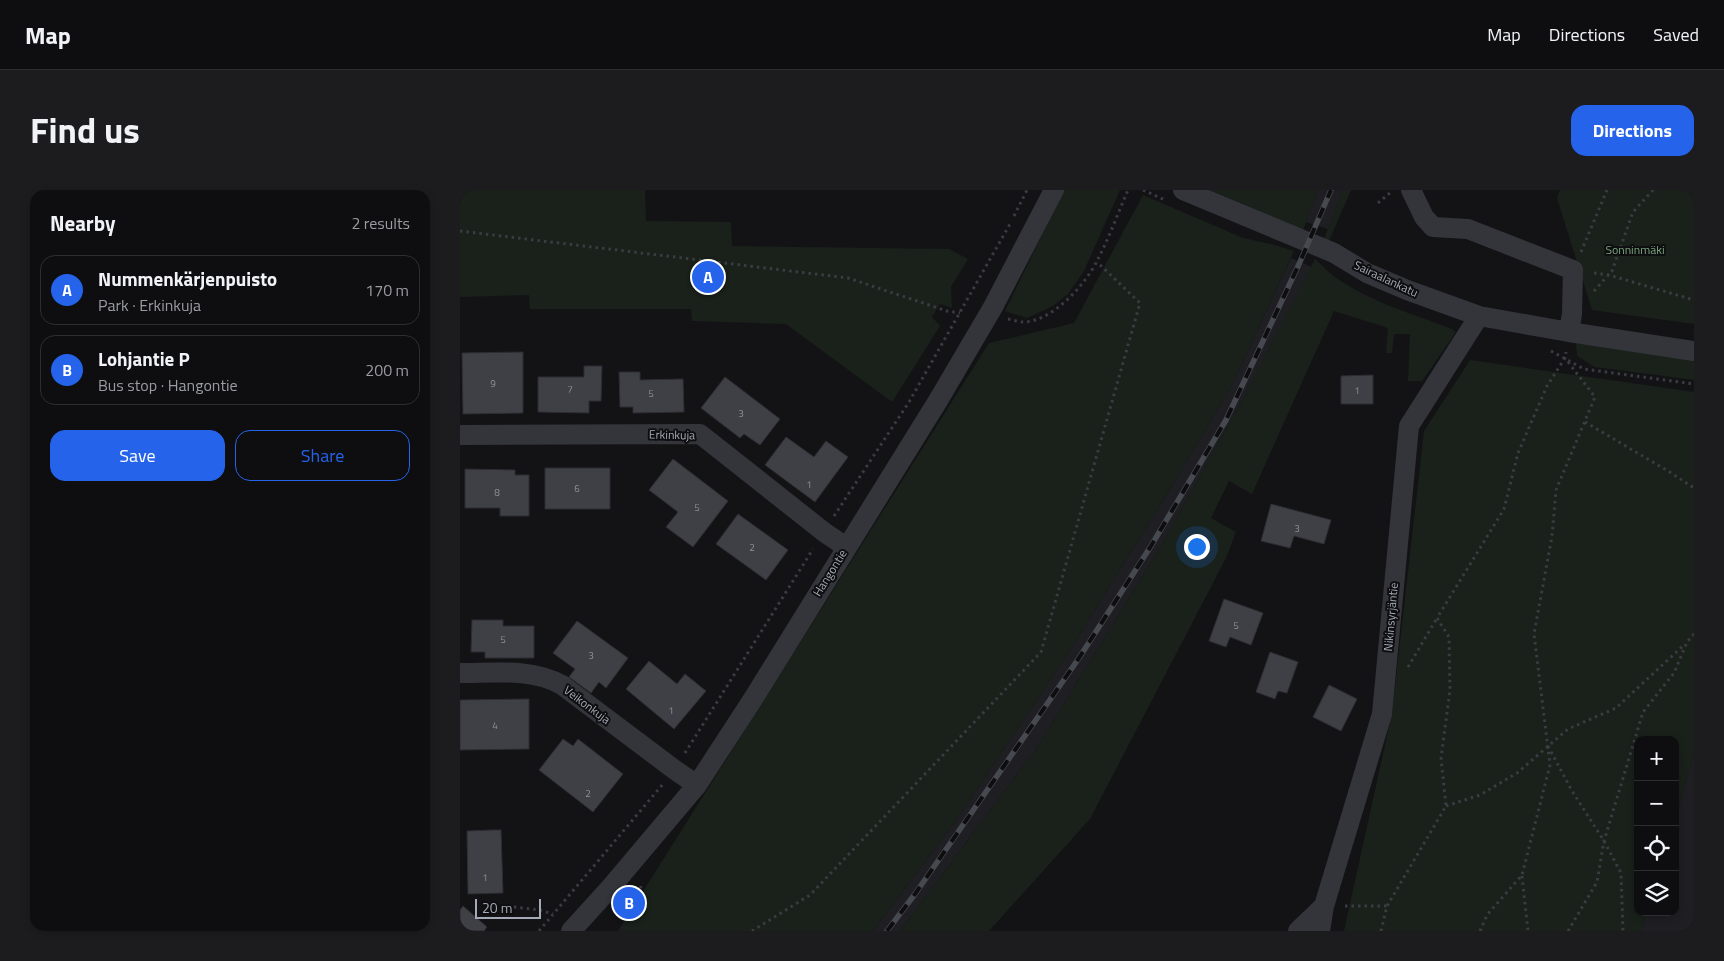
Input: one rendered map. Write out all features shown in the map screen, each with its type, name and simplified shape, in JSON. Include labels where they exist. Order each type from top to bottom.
[{"type":"street","name":"Hangontie","points":[[571,931],[617,880],[697,785],[753,699],[938,400],[991,310],[1054,190]]},
{"type":"street","name":"Sairaalankatu","points":[[1183,190],[1334,253],[1367,273],[1407,290],[1479,316],[1570,323],[1694,351]]},
{"type":"street","points":[[1411,190],[1424,217],[1434,227],[1468,229],[1573,270],[1570,323]]},
{"type":"street","name":"Nikinsyrjäntie","points":[[1320,931],[1324,906],[1382,714],[1409,426],[1479,316]]},
{"type":"street","name":"Erkinkuja","points":[[460,435],[700,434],[824,532],[846,547]]},
{"type":"street","name":"Veikonkuja","points":[[460,673],[530,674],[550,679],[562,685],[697,785]]},
{"type":"street","points":[[1298,931],[1324,906]]},
{"type":"path","points":[[539,931],[675,770],[824,532],[909,402],[1027,190]]},
{"type":"path","points":[[991,310],[1010,320],[1022,322],[1036,320],[1048,315],[1070,298],[1097,262],[1128,190]]},
{"type":"path","points":[[1378,203],[1394,190]]},
{"type":"path","points":[[1607,190],[1573,270],[1609,275],[1694,300]]},
{"type":"path","points":[[1570,323],[1612,271],[1633,212],[1653,190]]},
{"type":"path","points":[[460,231],[848,278],[947,311],[960,313]]},
{"type":"path","points":[[752,931],[810,896],[1041,652],[1140,303],[1097,262]]},
{"type":"path","points":[[1381,931],[1387,906],[1446,806],[1441,758],[1450,690],[1449,637],[1436,618],[1504,509],[1518,453],[1547,386],[1565,358],[1596,397],[1556,490],[1552,536],[1534,634],[1550,765],[1522,875],[1528,931]]},
{"type":"path","points":[[1585,422],[1694,488]]},
{"type":"path","points":[[1446,806],[1480,795],[1517,773],[1568,729],[1616,708],[1694,634]]},
{"type":"path","points":[[1568,931],[1597,882],[1604,841],[1643,712],[1674,673],[1687,642]]},
{"type":"path","points":[[1548,745],[1572,791],[1604,841],[1621,873],[1623,931]]},
{"type":"path","points":[[1480,931],[1487,915],[1522,875]]},
{"type":"path","points":[[488,904],[540,910],[553,914]]},
{"type":"path","points":[[1324,906],[1387,906]]},
{"type":"shaded area","points":[[1318,190],[1343,190],[1328,229],[1306,222]]},
{"type":"shaded area","points":[[1291,258],[1312,267],[1243,399],[1160,548],[1036,749],[900,931],[873,931],[954,823],[1065,658],[1169,491],[1231,387]]},
{"type":"shaded area","points":[[1694,754],[1694,931],[1642,931],[1645,916],[1679,916],[1679,805]]},
{"type":"green space","points":[[460,190],[645,190],[646,221],[731,222],[732,246],[949,249],[968,259],[951,287],[952,308],[940,304],[932,317],[940,326],[892,402],[786,324],[692,321],[691,309],[530,309],[529,295],[460,297]]},
{"type":"green space","points":[[1064,190],[1120,190],[1084,271],[1068,294],[1053,306],[1027,318],[1005,311]]},
{"type":"green space","points":[[1210,190],[1318,190],[1302,233],[1257,210]]},
{"type":"green space","points":[[1343,190],[1351,190],[1329,241],[1324,239]]},
{"type":"green space","name":"Sonninmäki","points":[[1560,190],[1694,190],[1694,324],[1592,310],[1557,198]]},
{"type":"green space","points":[[1143,195],[1243,238],[1294,251],[1231,387],[1065,658],[954,823],[873,931],[618,931],[989,343],[1074,323]]},
{"type":"green space","points":[[1315,259],[1335,277],[1363,294],[1456,332],[1422,381],[1408,381],[1410,334],[1394,334],[1392,353],[1386,353],[1388,328],[1334,311],[1252,494],[1229,481],[1211,518],[1236,532],[1226,558],[1090,819],[989,931],[900,931],[1036,749],[1160,548],[1243,399]]},
{"type":"green space","points":[[1576,343],[1694,358],[1694,380],[1595,367],[1577,356]]},
{"type":"green space","points":[[1470,360],[1694,392],[1694,754],[1679,805],[1679,736],[1634,736],[1634,916],[1645,916],[1642,931],[1344,931],[1392,713],[1424,431]]},
{"type":"building","points":[[523,352],[523,413],[463,414],[462,353]]},
{"type":"building","points":[[584,366],[602,366],[601,401],[589,401],[589,413],[538,412],[538,377],[584,377]]},
{"type":"building","points":[[619,372],[640,372],[640,380],[683,379],[684,412],[633,413],[633,407],[620,407]]},
{"type":"building","points":[[1373,375],[1373,404],[1341,404],[1341,376]]},
{"type":"building","points":[[725,377],[780,419],[760,445],[744,434],[740,438],[701,408]]},
{"type":"building","points":[[786,437],[814,457],[826,441],[848,457],[815,502],[765,465]]},
{"type":"building","points":[[673,459],[728,501],[693,547],[666,527],[678,512],[649,490]]},
{"type":"building","points":[[545,468],[610,468],[610,509],[545,509]]},
{"type":"building","points":[[465,469],[515,470],[515,475],[529,475],[529,516],[500,516],[500,508],[465,508]]},
{"type":"building","points":[[1271,504],[1331,520],[1324,544],[1294,536],[1290,548],[1261,541]]},
{"type":"building","points":[[738,514],[788,550],[766,580],[716,544]]},
{"type":"building","points":[[1224,599],[1263,613],[1251,645],[1230,637],[1226,647],[1209,641]]},
{"type":"building","points":[[472,620],[503,620],[503,626],[534,626],[534,658],[485,658],[485,652],[471,652]]},
{"type":"building","points":[[577,621],[628,658],[606,688],[599,682],[591,693],[569,677],[575,669],[553,653]]},
{"type":"building","points":[[1270,652],[1298,662],[1287,693],[1278,691],[1275,699],[1256,692]]},
{"type":"building","points":[[649,661],[677,684],[685,674],[706,691],[674,729],[626,689]]},
{"type":"building","points":[[1329,685],[1357,699],[1341,731],[1313,717]]},
{"type":"building","points":[[529,699],[529,749],[460,750],[460,700]]},
{"type":"building","points":[[563,739],[573,746],[578,739],[623,774],[593,812],[539,770]]},
{"type":"building","points":[[501,830],[503,893],[468,894],[467,831]]},
{"type":"building","points":[[463,906],[487,927],[484,931],[460,931],[460,910]]},
{"type":"railway","points":[[887,931],[915,894],[1079,658],[1151,546],[1226,420],[1300,262],[1331,190]]},
{"type":"place","name":"Nummenkärjenpuisto","points":[[708,277]]},
{"type":"place","name":"Lohjantie P","points":[[629,903]]}]
